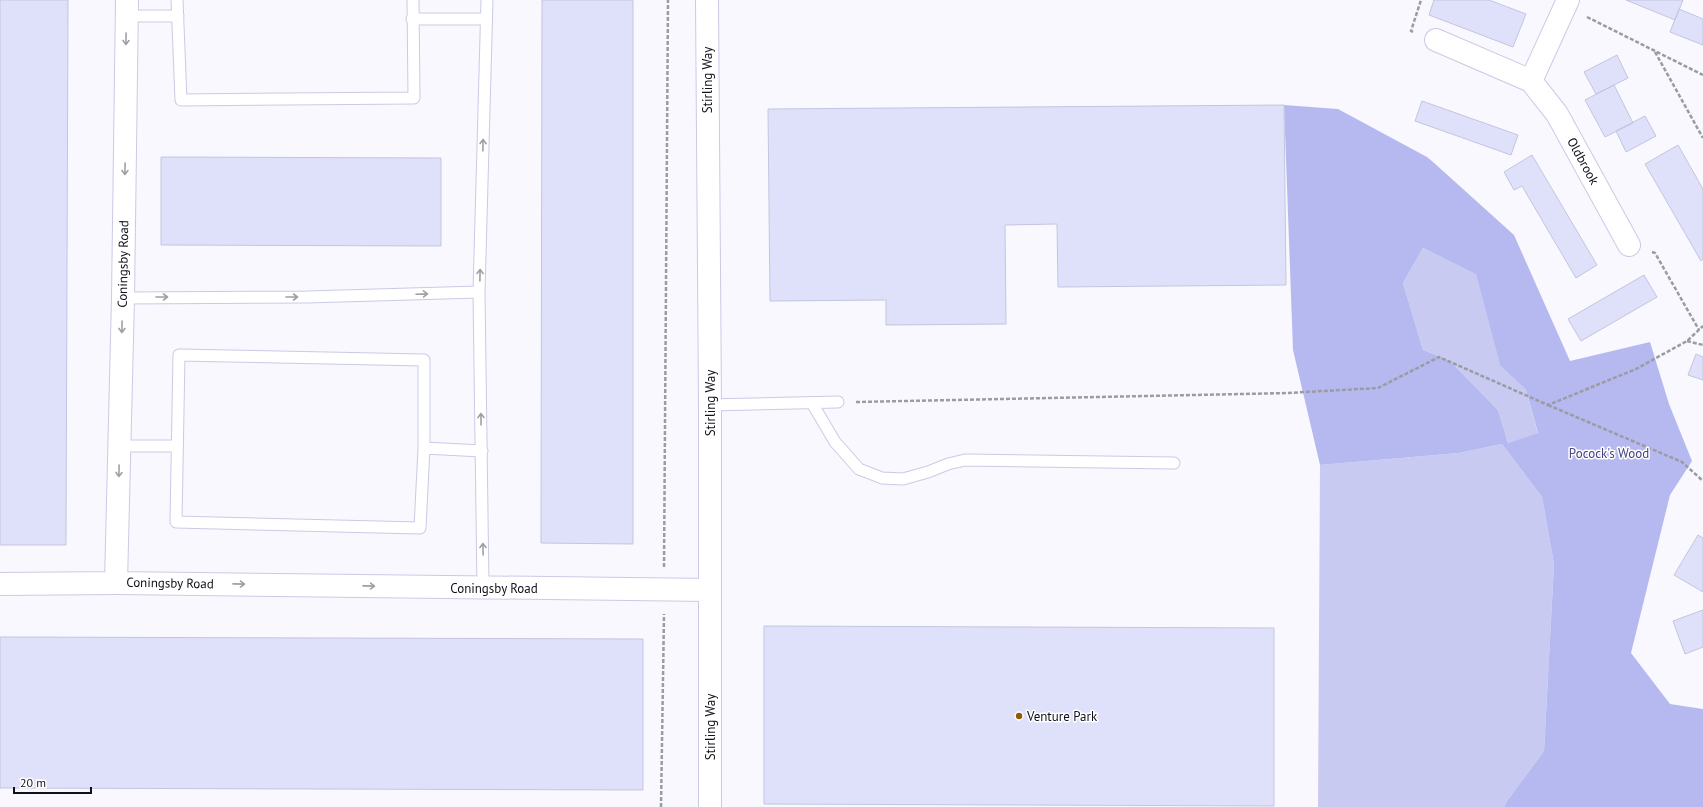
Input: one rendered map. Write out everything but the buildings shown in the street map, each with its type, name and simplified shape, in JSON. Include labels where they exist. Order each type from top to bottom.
[{"type":"street","name":"Stirling Way","points":[[707,0],[710,405],[710,807]]},
{"type":"street","points":[[1530,81],[1566,3]]},
{"type":"street","name":"Coningsby Road","points":[[127,8],[123,298],[116,583],[710,590]]},
{"type":"street","name":"Oldbrook","points":[[1436,40],[1530,81],[1557,114],[1629,245]]},
{"type":"street","points":[[0,584],[116,583]]},
{"type":"lane","points":[[177,0],[180,100],[414,98],[412,0]]},
{"type":"lane","points":[[483,588],[479,292],[486,0]]},
{"type":"lane","points":[[127,8],[178,16]]},
{"type":"lane","points":[[412,19],[486,19]]},
{"type":"lane","points":[[123,298],[307,297],[479,292]]},
{"type":"lane","points":[[179,355],[424,360],[424,448],[420,528],[176,522],[179,355]]},
{"type":"lane","points":[[710,405],[838,402]]},
{"type":"lane","points":[[812,403],[835,442],[859,469],[882,478],[904,479],[948,464],[965,460],[1174,463]]},
{"type":"lane","points":[[120,446],[177,446]]},
{"type":"lane","points":[[424,448],[482,450]]},
{"type":"path","points":[[665,533],[668,0]]},
{"type":"path","points":[[1566,3],[1703,75]]},
{"type":"path","points":[[1655,51],[1703,138]]},
{"type":"path","points":[[1629,245],[1656,254],[1699,330]]},
{"type":"path","points":[[1548,405],[1636,369],[1687,341],[1703,326]]},
{"type":"path","points":[[1687,341],[1703,345]]},
{"type":"path","points":[[838,402],[1288,393],[1378,388],[1439,356],[1548,405],[1682,462],[1703,481]]},
{"type":"path","points":[[661,807],[664,619]]},
{"type":"shaded area","points":[[1423,248],[1476,273],[1500,364],[1526,390],[1538,434],[1508,443],[1498,410],[1449,360],[1423,350],[1403,283]]},
{"type":"shaded area","points":[[1502,444],[1542,497],[1554,564],[1544,751],[1504,807],[1318,807],[1320,465],[1459,453]]},
{"type":"green space","name":"Pocock's Wood","points":[[1284,105],[1338,109],[1427,157],[1433,162],[1514,235],[1570,361],[1650,342],[1669,404],[1692,461],[1670,495],[1631,653],[1670,704],[1703,709],[1703,807],[1504,807],[1544,751],[1554,564],[1542,497],[1502,444],[1459,453],[1320,465],[1293,350]],"holes":[[[1423,248],[1476,274],[1500,365],[1526,390],[1538,433],[1508,443],[1498,410],[1449,360],[1423,350],[1403,283]]]},
{"type":"place","name":"Venture Park","points":[[1019,716]]}]
